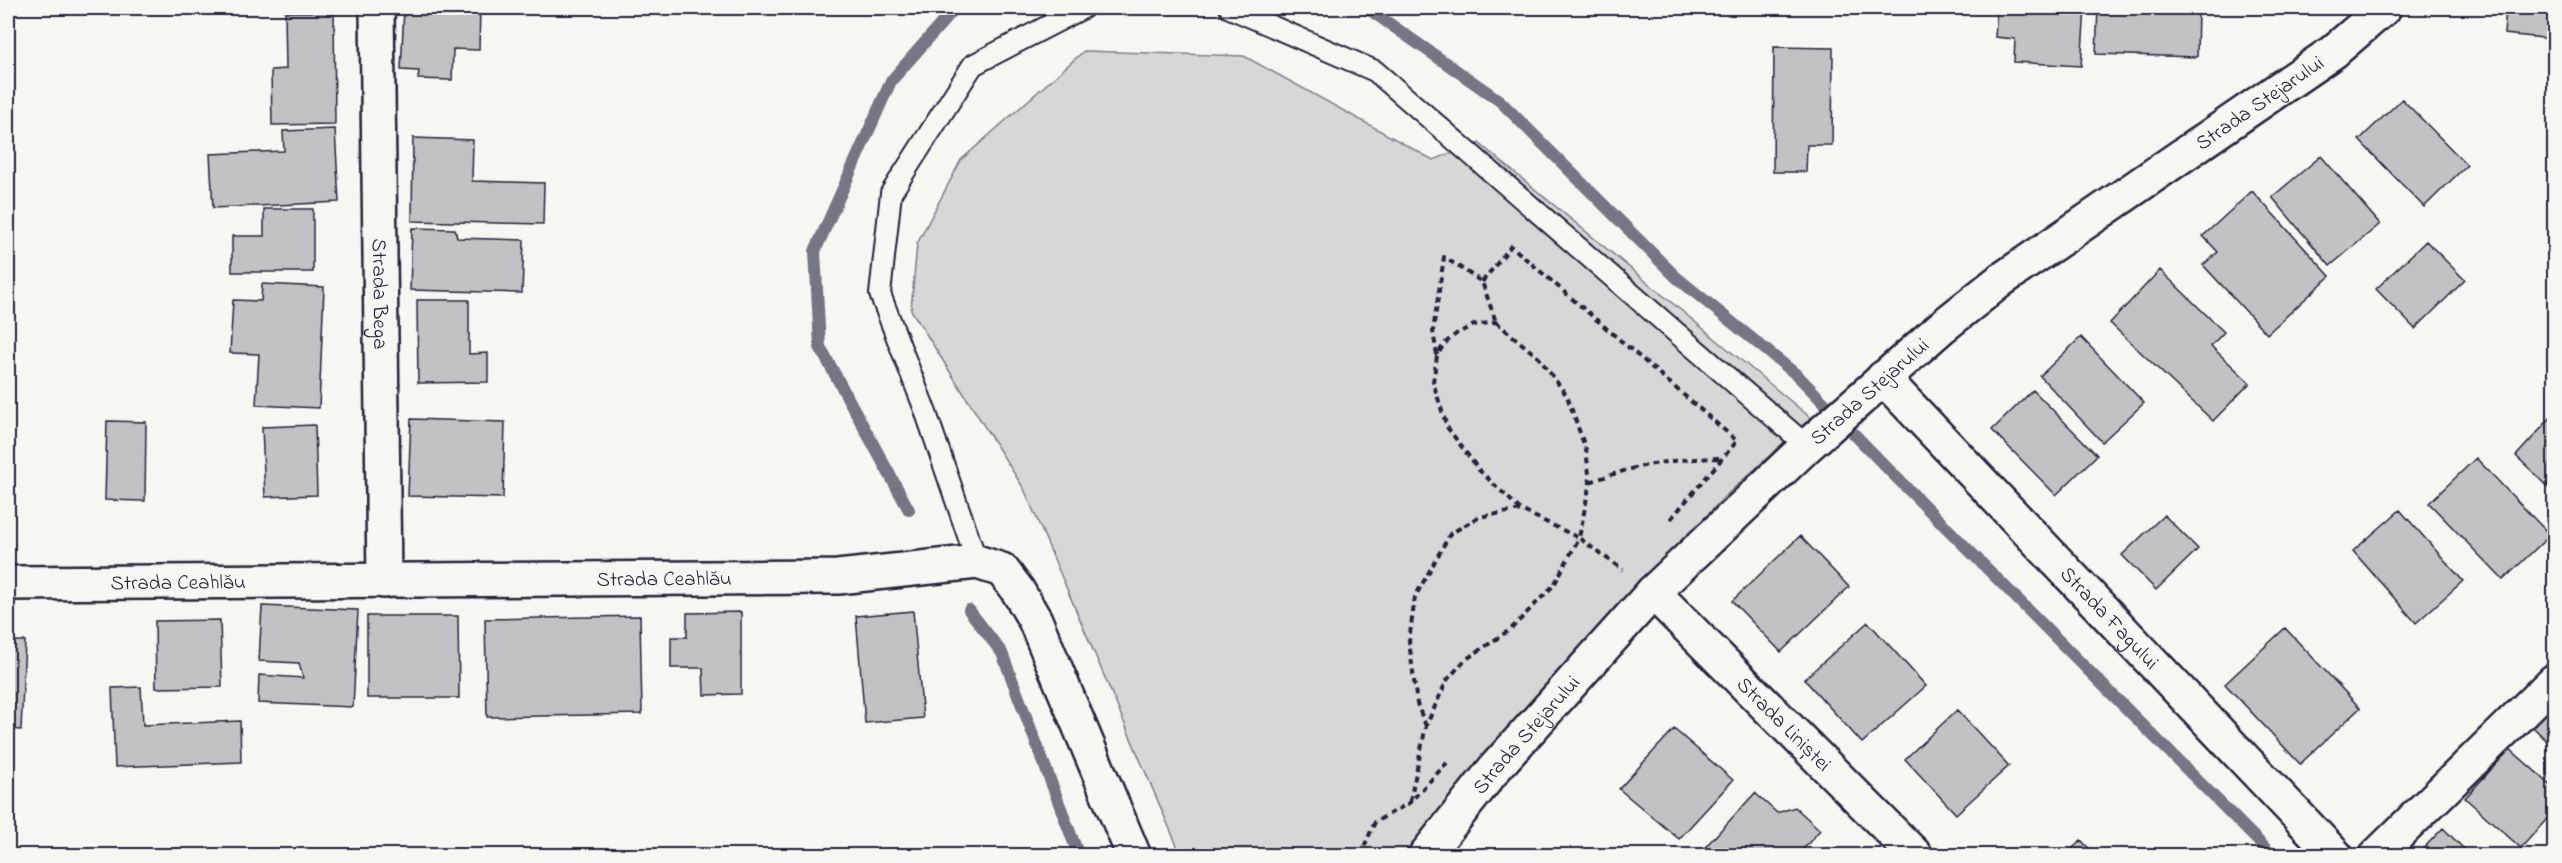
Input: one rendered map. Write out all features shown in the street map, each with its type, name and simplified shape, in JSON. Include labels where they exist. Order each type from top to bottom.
[{"type":"street","name":"Strada Bega","points":[[377,8],[384,581]]},
{"type":"street","name":"Strada Stejarului","points":[[1425,855],[1495,768],[1653,592],[1814,439],[1942,326],[2001,280],[2333,52],[2384,8]]},
{"type":"street","name":"Strada Fagului","points":[[1874,387],[2336,855]]},
{"type":"street","name":"Strada Ceahlău","points":[[8,583],[838,577],[977,562],[1002,570],[1018,591],[1035,621],[1134,855]]},
{"type":"street","name":"Strada Liniștei","points":[[1653,592],[1916,855]]},
{"type":"street","points":[[2376,855],[2554,681]]},
{"type":"lane","points":[[977,562],[925,410],[880,294],[891,193],[973,65],[1083,8]]},
{"type":"lane","points":[[1230,8],[1375,71],[1814,439]]},
{"type":"path","points":[[1482,282],[1510,246],[1737,441],[1663,528]]},
{"type":"path","points":[[1410,803],[1426,726],[1447,680],[1465,660],[1511,629],[1554,585],[1579,538],[1590,482],[1586,450],[1567,396],[1539,358],[1496,322],[1482,282],[1444,257],[1433,331],[1437,356],[1433,382],[1447,427],[1479,470],[1521,510],[1579,538],[1626,572],[1618,580]]},
{"type":"path","points":[[1437,356],[1444,344],[1456,334],[1474,325],[1496,322]]},
{"type":"path","points":[[1590,482],[1644,465],[1676,459],[1723,458]]},
{"type":"path","points":[[1426,726],[1417,704],[1409,641],[1415,597],[1450,534],[1479,517],[1521,510]]},
{"type":"path","points":[[1360,855],[1375,822],[1410,803],[1449,760]]},
{"type":"shaded area","points":[[1084,51],[1244,56],[1433,160],[1479,143],[1811,418],[1722,499],[1433,817],[1407,855],[1181,855],[1024,489],[911,310],[917,244],[961,160]]},
{"type":"building","points":[[404,8],[480,8],[479,50],[453,49],[452,80],[418,79],[419,71],[401,70]]},
{"type":"building","points":[[1682,8],[1750,8],[1750,12],[1682,11]]},
{"type":"building","points":[[1997,8],[2085,8],[2081,66],[2014,62],[2015,39],[1995,37]]},
{"type":"building","points":[[2098,8],[2198,8],[2197,57],[2096,54]]},
{"type":"building","points":[[2506,8],[2554,8],[2554,39],[2504,34]]},
{"type":"building","points":[[285,12],[334,12],[335,124],[272,125],[271,70],[286,69]]},
{"type":"building","points":[[1774,47],[1833,48],[1832,145],[1807,145],[1806,172],[1773,172]]},
{"type":"building","points":[[2402,99],[2467,165],[2424,207],[2359,140]]},
{"type":"building","points":[[335,129],[339,202],[213,208],[210,154],[284,151],[283,131]]},
{"type":"building","points":[[413,138],[473,140],[472,181],[544,183],[543,224],[412,221]]},
{"type":"building","points":[[2321,156],[2380,224],[2330,266],[2272,197]]},
{"type":"building","points":[[2252,191],[2330,276],[2267,334],[2203,265],[2218,252],[2203,236]]},
{"type":"building","points":[[264,209],[313,209],[313,272],[232,272],[232,236],[264,236]]},
{"type":"building","points":[[412,228],[455,229],[457,238],[524,240],[522,293],[410,290]]},
{"type":"building","points":[[2426,241],[2465,280],[2415,329],[2376,289]]},
{"type":"building","points":[[2160,270],[2224,332],[2211,346],[2250,383],[2213,421],[2110,323]]},
{"type":"building","points":[[262,284],[324,287],[319,408],[256,405],[259,354],[230,353],[233,300],[261,301]]},
{"type":"building","points":[[417,300],[469,300],[469,354],[488,353],[488,382],[418,383]]},
{"type":"building","points":[[2081,337],[2144,403],[2102,442],[2040,376]]},
{"type":"building","points":[[2033,390],[2097,455],[2056,495],[1992,430]]},
{"type":"building","points":[[2554,414],[2554,492],[2516,456]]},
{"type":"building","points":[[411,419],[505,422],[503,498],[408,496]]},
{"type":"building","points":[[107,421],[146,422],[145,501],[105,500]]},
{"type":"building","points":[[315,425],[317,495],[265,497],[262,427]]},
{"type":"building","points":[[2476,458],[2550,535],[2503,580],[2429,503]]},
{"type":"building","points":[[2400,510],[2463,581],[2416,623],[2353,551]]},
{"type":"building","points":[[2164,515],[2198,549],[2156,590],[2122,555]]},
{"type":"building","points":[[1800,536],[1849,587],[1781,652],[1732,601]]},
{"type":"building","points":[[262,606],[358,610],[353,707],[258,703],[259,675],[303,678],[299,663],[259,661]]},
{"type":"building","points":[[913,611],[923,718],[865,723],[856,616]]},
{"type":"building","points":[[741,612],[741,694],[704,695],[703,668],[671,668],[671,637],[687,637],[687,613]]},
{"type":"building","points":[[367,616],[458,616],[459,698],[367,698]]},
{"type":"building","points":[[640,616],[642,714],[487,717],[485,619]]},
{"type":"building","points":[[220,620],[222,687],[156,688],[155,621]]},
{"type":"building","points":[[1868,622],[1926,686],[1862,743],[1804,679]]},
{"type":"building","points":[[2285,628],[2360,708],[2300,764],[2225,684]]},
{"type":"building","points":[[8,641],[25,641],[21,730],[8,729]]},
{"type":"building","points":[[141,687],[143,725],[240,721],[241,762],[115,767],[112,688]]},
{"type":"building","points":[[2554,703],[2554,748],[2532,726]]},
{"type":"building","points":[[1957,710],[2009,766],[1956,814],[1905,759]]},
{"type":"building","points":[[1674,729],[1733,780],[1679,839],[1619,789]]},
{"type":"building","points":[[2510,749],[2554,788],[2554,811],[2521,848],[2465,798]]},
{"type":"building","points":[[1755,793],[1777,813],[1795,807],[1820,830],[1797,856],[1697,856]]},
{"type":"building","points":[[2443,828],[2471,856],[2416,856]]},
{"type":"building","points":[[2081,840],[2096,856],[2065,856]]},
{"type":"building","points":[[1836,848],[1843,856],[1827,856]]},
{"type":"waterway","points":[[909,510],[820,347],[815,251],[891,81],[955,8]]},
{"type":"waterway","points":[[1367,8],[1500,101],[1676,277],[1798,376],[2273,856]]},
{"type":"waterway","points":[[969,610],[1002,653],[1079,856]]}]
